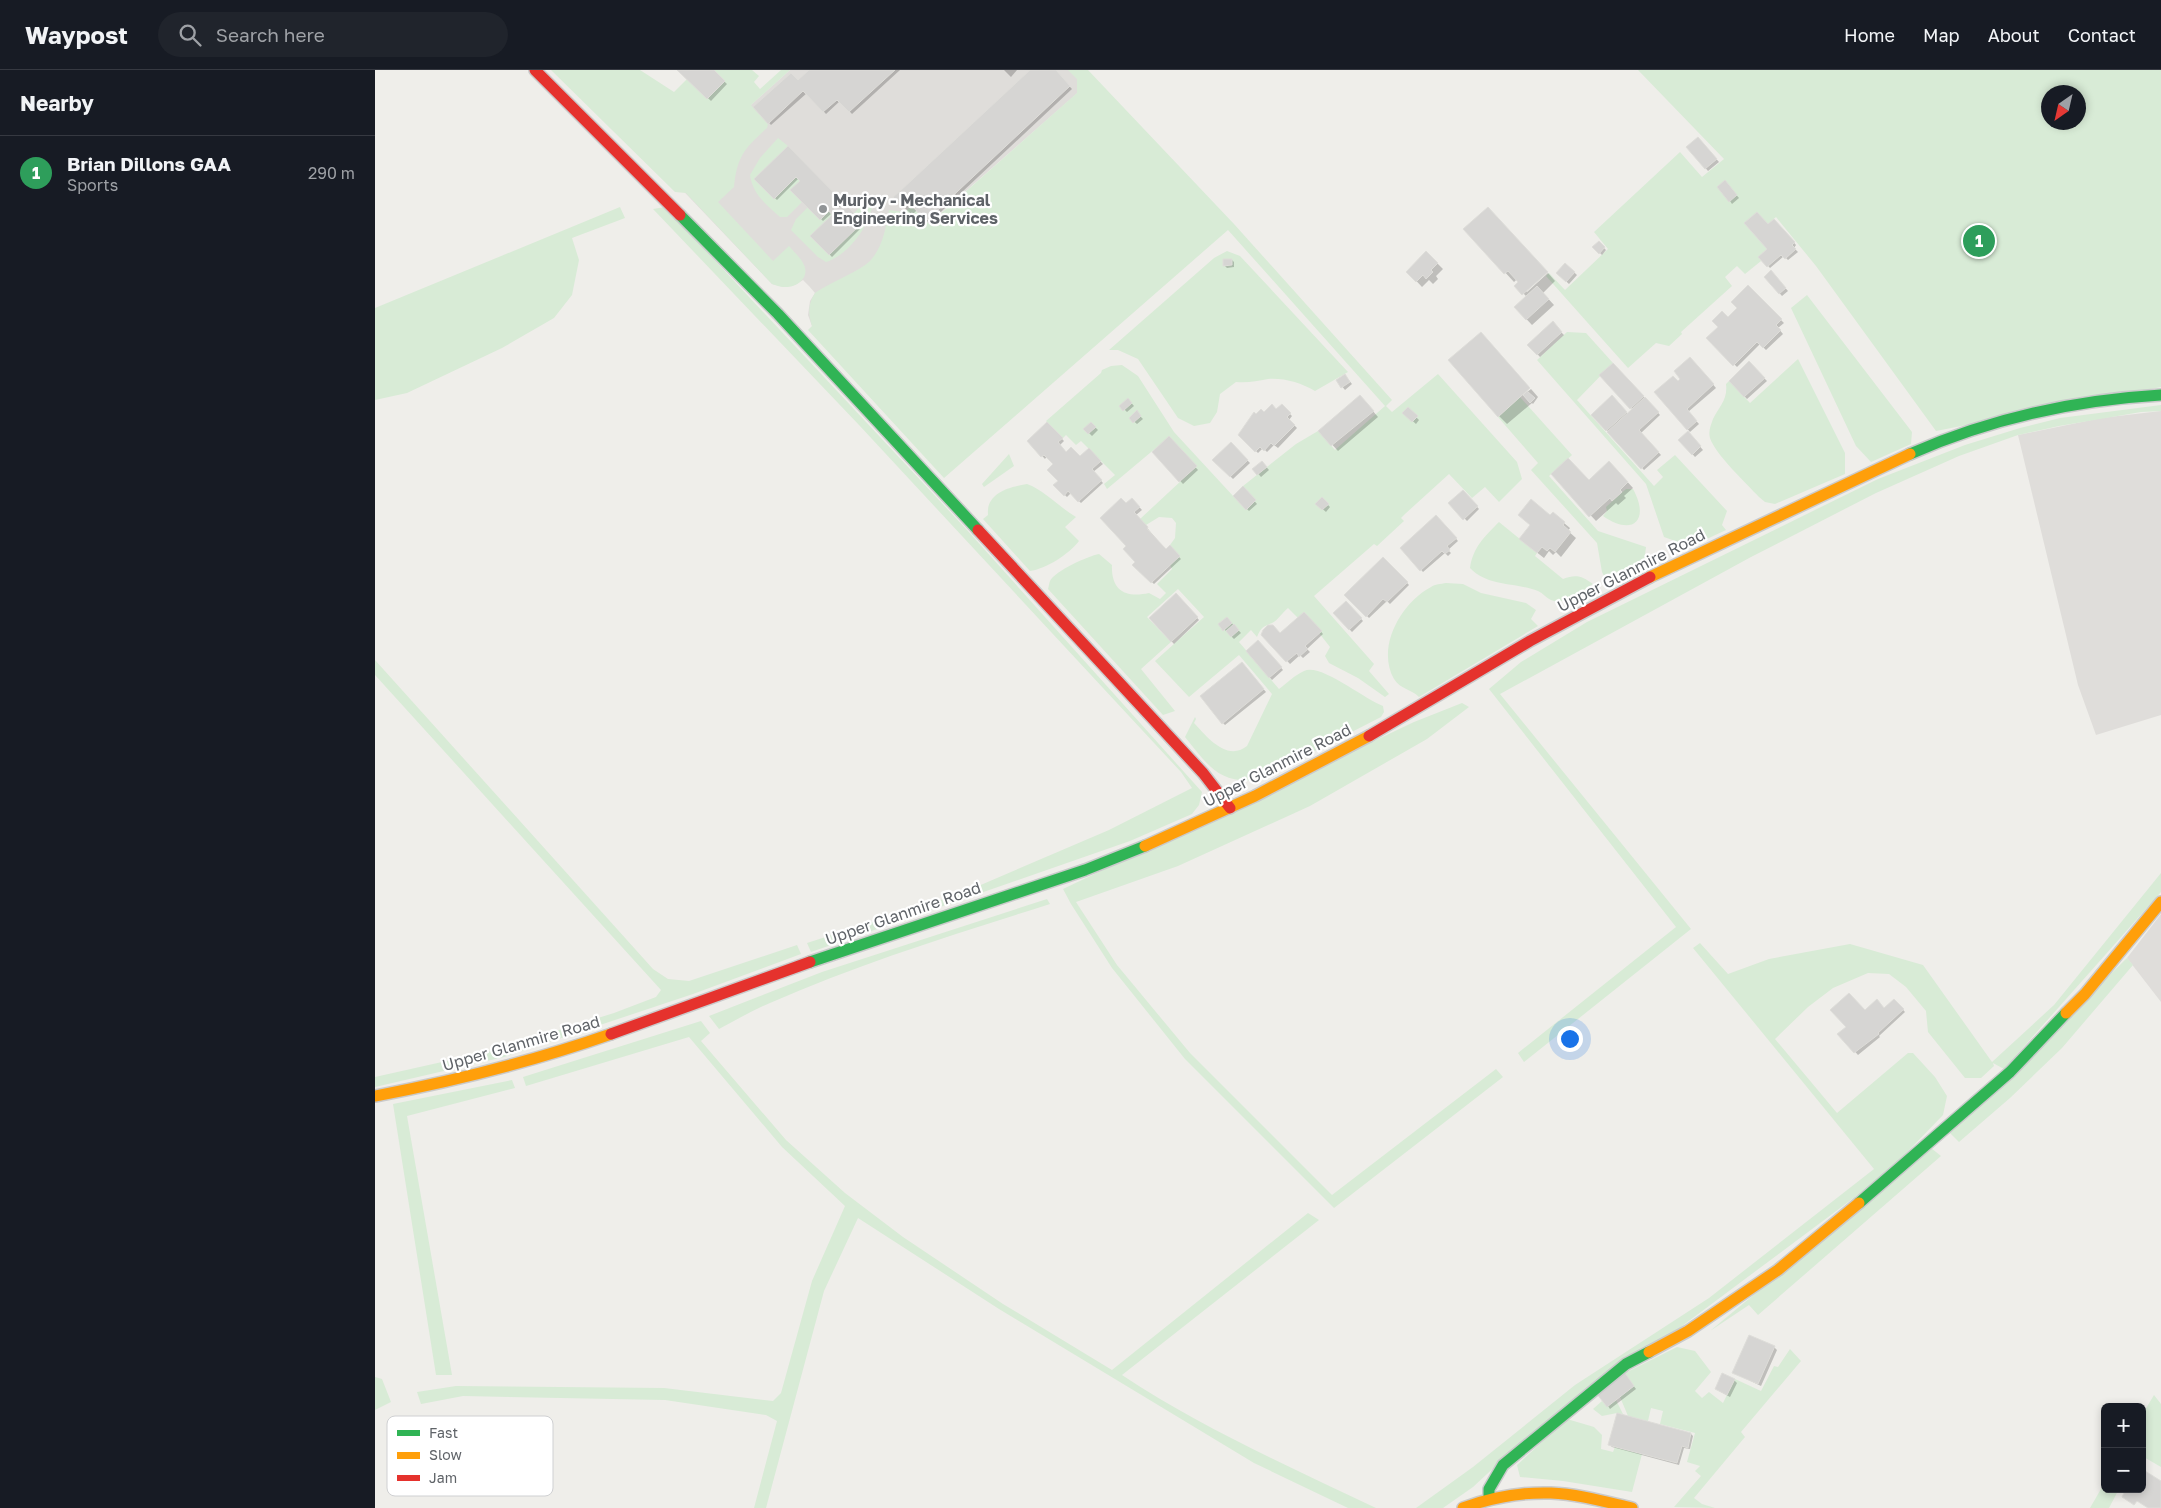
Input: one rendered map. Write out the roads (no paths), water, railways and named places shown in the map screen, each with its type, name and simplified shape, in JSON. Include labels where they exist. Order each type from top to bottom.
[{"type":"main road","points":[[535,70],[778,314],[1203,773],[1230,808]]},
{"type":"main road","name":"Upper Glanmire Road","points":[[375,1096],[485,1072],[599,1038],[811,961],[1113,859],[1230,808],[1333,756],[1609,598],[1681,561],[1872,471],[1952,437],[2014,419],[2077,405],[2161,395]]},
{"type":"main road","points":[[1489,1500],[1489,1489],[1503,1465],[1563,1414],[1626,1364],[1689,1331],[1778,1270],[1891,1177],[2010,1072],[2085,994],[2161,902]]},
{"type":"main road","points":[[1463,1508],[1489,1500],[1551,1494],[1594,1499],[1632,1508]]},
{"type":"place","name":"Murjoy - Mechanical Engineering Services","points":[[823,209]]},
{"type":"place","name":"Brian Dillons GAA","points":[[1979,241]]}]
